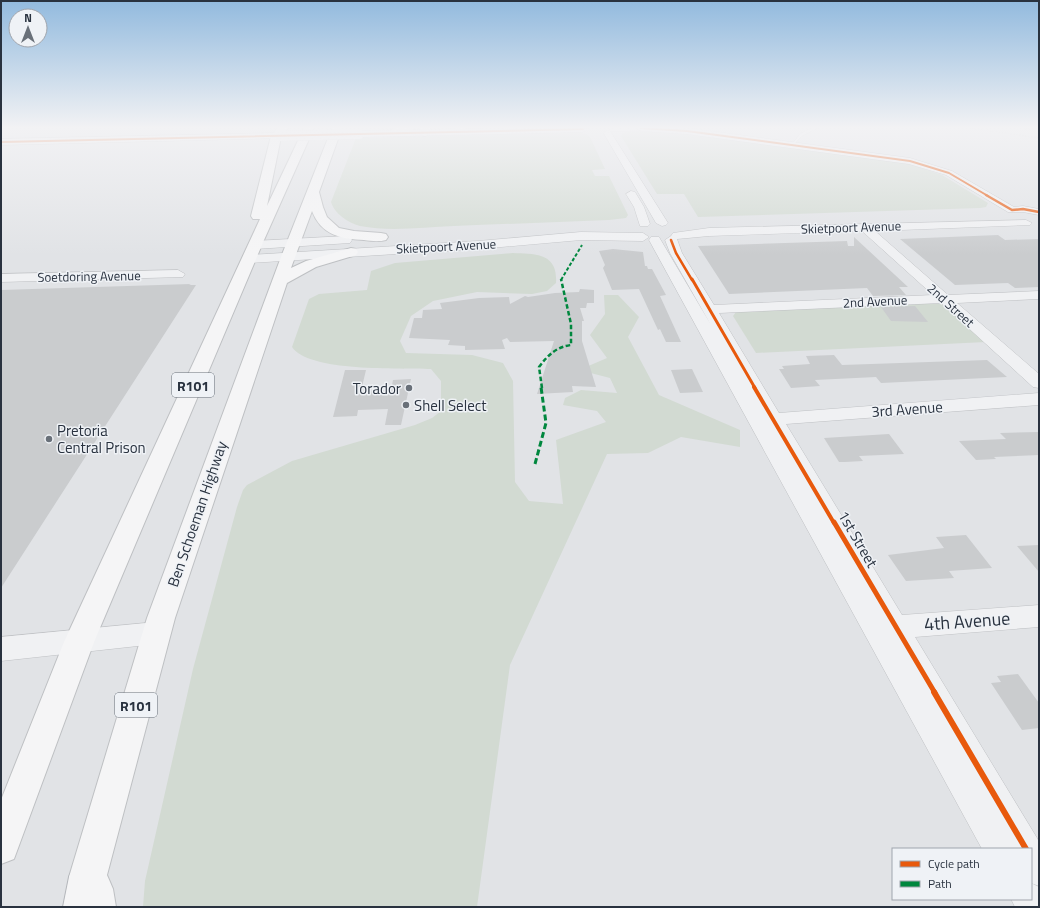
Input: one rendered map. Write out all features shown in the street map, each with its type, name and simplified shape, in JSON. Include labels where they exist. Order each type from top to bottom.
[{"type":"main road","points":[[254,248],[259,211],[270,170]]},
{"type":"main road","name":"R101","points":[[1,846],[79,642],[290,170]]},
{"type":"main road","name":"Ben Schoeman Highway","points":[[89,897],[156,633],[320,170]]},
{"type":"main road","points":[[312,192],[315,207],[327,228],[347,235],[381,237]]},
{"type":"main road","points":[[281,280],[311,264],[351,252]]},
{"type":"street","name":"1st Street","points":[[625,170],[998,848]]},
{"type":"street","points":[[940,170],[974,185],[1011,212],[1034,225]]},
{"type":"street","points":[[956,170],[1009,201],[1033,211]]},
{"type":"street","name":"1st Street","points":[[625,183],[638,207],[676,253],[711,309],[1025,848]]},
{"type":"street","name":"Skietpoort Avenue","points":[[254,248],[351,252],[478,245],[658,231],[1033,211]]},
{"type":"street","name":"Skietpoort Avenue","points":[[466,234],[658,231],[708,232],[864,227],[1034,225]]},
{"type":"street","name":"2nd Street","points":[[864,227],[1039,383]]},
{"type":"street","name":"Skietpoort Avenue","points":[[291,250],[381,237],[396,237]]},
{"type":"street","name":"Soetdoring Avenue","points":[[1,278],[178,274]]},
{"type":"street","name":"2nd Avenue","points":[[711,309],[1039,295]]},
{"type":"street","name":"3rd Avenue","points":[[775,419],[1039,399]]},
{"type":"street","name":"4th Avenue","points":[[896,627],[1039,616]]},
{"type":"street","points":[[1,648],[79,642],[156,633]]},
{"type":"street","points":[[1032,859],[1039,870]]},
{"type":"shaded area","points":[[343,170],[592,170],[595,176],[609,176],[628,215],[626,218],[609,220],[383,229],[360,226],[351,223],[338,214],[331,202]]},
{"type":"shaded area","points":[[642,170],[929,170],[942,175],[988,203],[986,207],[980,208],[698,217],[684,194],[657,194]]},
{"type":"shaded area","points":[[513,253],[544,257],[553,266],[556,273],[556,283],[547,291],[532,294],[477,292],[433,301],[411,316],[400,341],[406,353],[472,355],[503,363],[513,381],[515,482],[529,501],[563,504],[556,440],[606,422],[597,411],[563,405],[565,398],[581,390],[617,393],[610,378],[579,370],[607,358],[590,335],[605,314],[604,295],[618,295],[639,317],[628,337],[659,395],[740,430],[740,447],[681,437],[648,453],[607,454],[510,665],[477,907],[143,907],[145,881],[193,669],[237,507],[243,490],[247,485],[292,461],[415,425],[432,418],[441,411],[441,381],[431,369],[378,368],[335,365],[316,361],[301,355],[292,347],[309,299],[319,294],[367,290],[371,271],[395,263]]},
{"type":"shaded area","points":[[933,303],[946,305],[986,342],[756,353],[733,316],[736,312]]},
{"type":"building","points":[[998,235],[1005,240],[1039,239],[1039,287],[1015,288],[1008,283],[955,285],[900,239]]},
{"type":"building","points":[[854,237],[908,287],[899,287],[906,295],[873,296],[867,288],[729,294],[698,246],[847,241],[848,246],[854,246]]},
{"type":"building","points":[[613,249],[643,252],[645,266],[647,266],[648,269],[652,269],[666,295],[660,296],[681,342],[666,342],[660,329],[658,330],[639,289],[612,290],[603,268],[605,265],[599,251]]},
{"type":"building","name":"Pretoria Central Prison","points":[[191,284],[189,285],[196,285],[1,588],[1,290]]},
{"type":"building","points":[[580,289],[594,290],[594,303],[587,303],[586,308],[580,308],[584,321],[582,321],[582,341],[596,387],[572,386],[573,392],[537,394],[554,341],[510,342],[507,338],[502,340],[505,349],[465,350],[465,346],[448,345],[450,340],[409,338],[414,318],[422,318],[423,310],[442,309],[440,303],[479,298],[509,297],[510,304],[525,296],[528,297],[555,293],[579,292]]},
{"type":"building","points":[[915,306],[928,322],[891,321],[881,307]]},
{"type":"building","points":[[834,355],[842,365],[987,360],[1007,377],[881,383],[876,377],[815,380],[820,386],[791,388],[779,369],[784,369],[782,366],[810,364],[806,356]]},
{"type":"building","points":[[692,369],[703,392],[680,393],[671,370]]},
{"type":"building","points":[[345,370],[366,370],[361,391],[391,390],[393,380],[411,379],[401,425],[385,425],[388,409],[358,410],[357,416],[333,417]]},
{"type":"building","points":[[1039,432],[1039,455],[994,457],[996,459],[976,460],[959,441],[1006,439],[1000,433]]},
{"type":"building","points":[[889,434],[904,454],[859,456],[863,461],[839,462],[824,438]]},
{"type":"building","points":[[966,535],[992,568],[949,571],[954,578],[906,581],[888,555],[944,548],[936,537]]},
{"type":"building","points":[[1039,545],[1039,572],[1017,546]]},
{"type":"building","points":[[1018,674],[1039,703],[1039,728],[1022,730],[991,683],[1001,682],[997,676]]},
{"type":"marked path","points":[[535,464],[546,423],[539,367],[556,349],[571,345],[571,324],[561,279],[582,245]]},
{"type":"cycle path","points":[[940,170],[949,173],[1012,210],[1023,209],[1039,212]]},
{"type":"cycle path","points":[[671,240],[676,253],[1025,848]]},
{"type":"place","name":"Torador","points":[[409,388]]},
{"type":"place","name":"Shell Select","points":[[406,405]]},
{"type":"place","name":"Pretoria Central Prison","points":[[49,439]]}]
